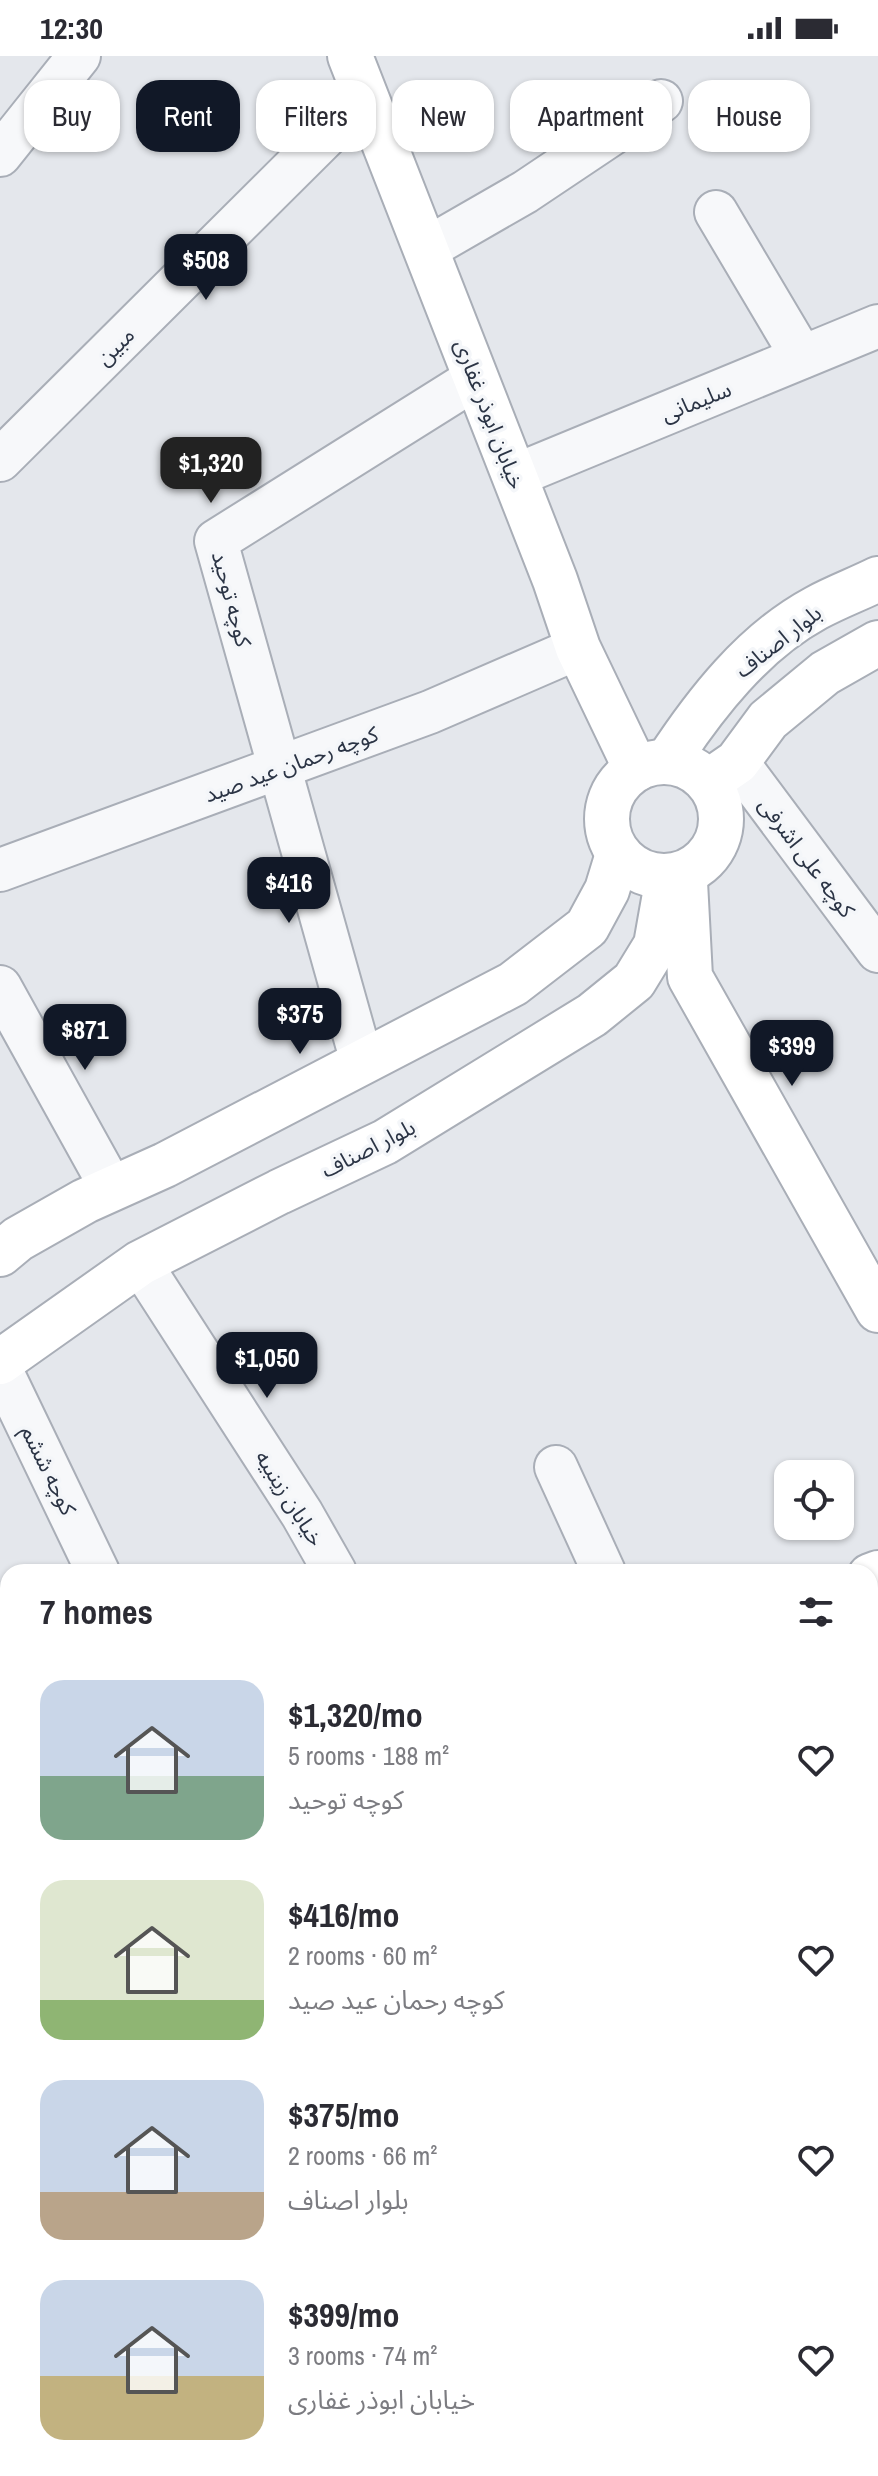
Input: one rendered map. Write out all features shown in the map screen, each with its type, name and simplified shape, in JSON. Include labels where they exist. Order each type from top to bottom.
[{"type":"main road","name":"خیابان ابوذر غفاری","points":[[350,56],[360,80]]},
{"type":"main road","name":"خیابان ابوذر غفاری","points":[[376,122],[578,648],[652,765]]},
{"type":"main road","name":"بلوار اصناف","points":[[652,765],[701,710],[779,635],[814,608],[878,579]]},
{"type":"main road","points":[[723,772],[697,772],[652,765],[621,781],[611,798],[607,817],[609,836],[618,854],[632,867],[649,875],[676,874],[707,857],[720,833],[718,798],[723,772],[768,720],[825,673],[878,643]]},
{"type":"main road","points":[[0,1254],[18,1239],[112,1189],[513,984],[587,927],[607,890],[618,854]]},
{"type":"main road","name":"بلوار اصناف","points":[[0,1362],[140,1263],[385,1142],[592,1015],[634,981],[656,945],[676,874]]},
{"type":"main road","points":[[676,874],[690,977],[878,1310]]},
{"type":"street","points":[[0,155],[79,56]]},
{"type":"street","name":"مبین","points":[[0,460],[310,152]]},
{"type":"street","points":[[426,249],[525,192],[585,152]]},
{"type":"street","points":[[716,212],[802,357]]},
{"type":"street","name":"سلیمانی","points":[[514,476],[878,326]]},
{"type":"street","name":"کوچه توحید","points":[[279,769],[216,541],[476,378]]},
{"type":"street","name":"کوچه رحمان عید صید","points":[[0,870],[430,712],[578,648]]},
{"type":"street","points":[[279,769],[362,1062]]},
{"type":"street","name":"کوچه علی اشرفی","points":[[723,772],[878,951]]},
{"type":"street","points":[[0,987],[112,1189]]},
{"type":"street","name":"خیابان زینبیه","points":[[140,1263],[302,1514],[330,1564]]},
{"type":"street","name":"کوچه ششم","points":[[0,1368],[94,1564]]},
{"type":"street","points":[[556,1467],[600,1564]]}]
